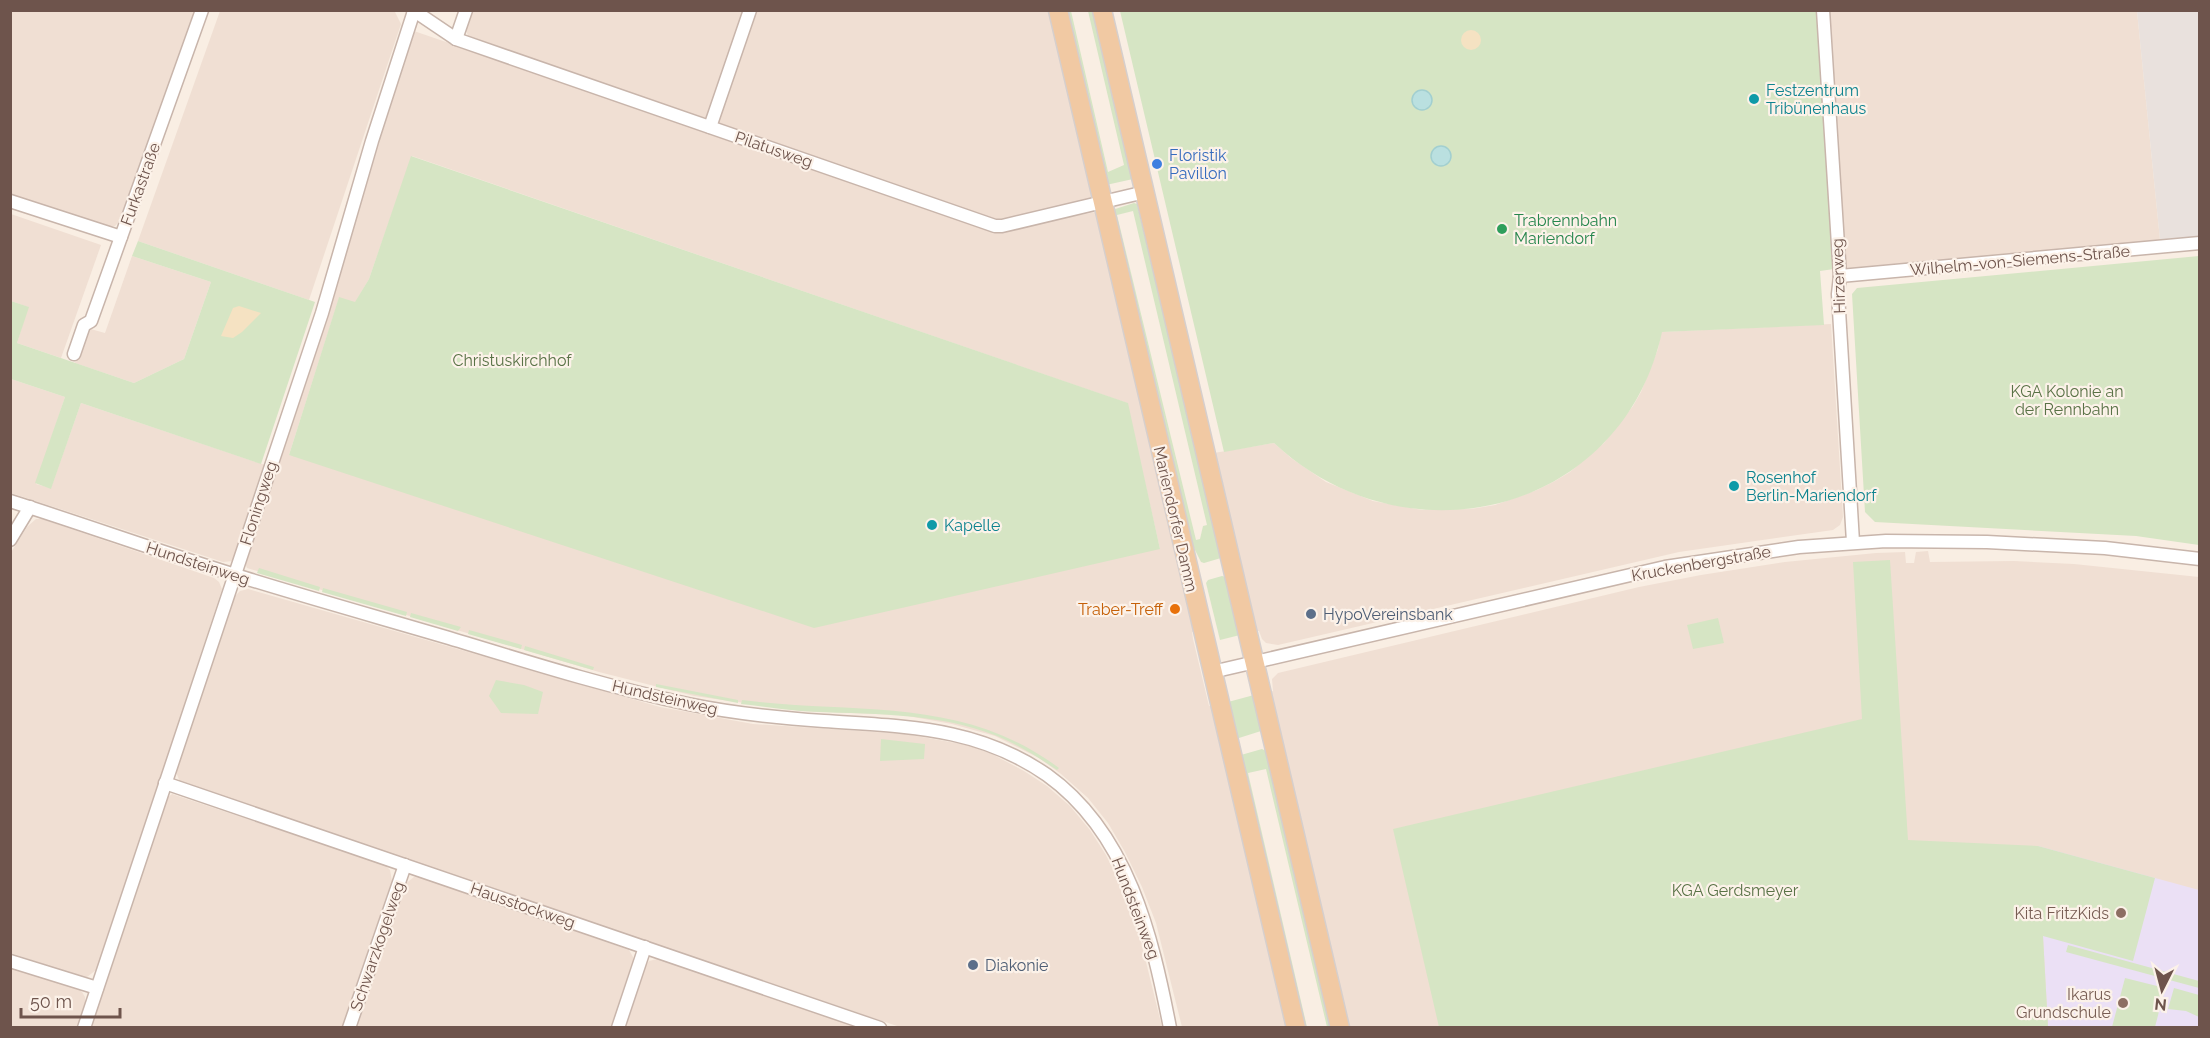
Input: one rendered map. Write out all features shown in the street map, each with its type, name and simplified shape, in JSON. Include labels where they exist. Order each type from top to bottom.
[{"type":"main road","name":"Mariendorfer Damm","points":[[1058,10],[1296,1028]]},
{"type":"main road","points":[[1102,10],[1340,1028]]},
{"type":"street","name":"Furkastraße","points":[[74,354],[84,326],[91,321],[202,10]]},
{"type":"street","points":[[456,39],[466,10]]},
{"type":"street","points":[[710,127],[750,10]]},
{"type":"street","name":"Hirzerweg","points":[[1823,10],[1840,276],[1838,294],[1852,542]]},
{"type":"street","name":"Pilatusweg","points":[[413,11],[456,39],[995,226],[1145,192]]},
{"type":"street","name":"Floningweg","points":[[84,1028],[330,286],[413,11]]},
{"type":"street","points":[[10,201],[121,237]]},
{"type":"street","name":"Wilhelm-von-Siemens-Straße","points":[[1840,276],[2199,243]]},
{"type":"street","name":"Hundsteinweg","points":[[10,501],[236,575],[602,683],[687,704],[728,711],[813,720],[909,726],[959,735],[1006,751],[1047,776],[1086,810],[1119,858],[1150,937],[1170,1028]]},
{"type":"street","points":[[10,540],[30,507]]},
{"type":"street","name":"Kruckenbergstraße","points":[[1212,672],[1665,567],[1758,552],[1852,542],[1901,541],[2066,545],[2199,559]]},
{"type":"street","name":"Hausstockweg","points":[[165,783],[880,1028]]},
{"type":"street","name":"Schwarzkogelweg","points":[[349,1028],[405,865]]},
{"type":"street","points":[[618,1028],[645,947]]},
{"type":"street","points":[[10,960],[97,988]]},
{"type":"shaded area","points":[[391,10],[395,12],[401,24],[309,300],[138,241],[220,11]]},
{"type":"shaded area","points":[[11,11],[195,11],[120,221],[115,226],[102,226],[11,195]]},
{"type":"shaded area","points":[[472,11],[745,11],[707,117],[703,118],[469,38],[466,31]]},
{"type":"shaded area","points":[[755,11],[1049,11],[1093,197],[998,221],[720,124],[717,121]]},
{"type":"shaded area","points":[[1828,11],[2137,11],[2160,240],[1843,270]]},
{"type":"shaded area","points":[[2137,11],[2199,11],[2199,237],[2160,240]]},
{"type":"shaded area","points":[[414,31],[994,231],[1096,212],[1194,632],[1192,632],[1193,639],[1209,706],[1212,706],[1287,1027],[1182,1027],[1156,923],[1142,887],[1108,823],[1088,798],[1061,774],[1039,758],[995,736],[952,724],[902,715],[801,711],[694,696],[599,672],[247,568],[245,563],[326,321],[363,186]],"holes":[[[412,156],[1127,403],[1160,549],[289,455],[339,298],[355,303],[369,279]]]},
{"type":"shaded area","points":[[11,214],[101,245],[61,358],[17,343],[28,307],[11,301]]},
{"type":"shaded area","points":[[132,256],[211,282],[184,359],[134,383],[75,363],[87,328],[105,333]]},
{"type":"shaded area","points":[[1831,324],[1843,517],[1840,525],[1833,530],[1679,552],[1278,645],[1266,643],[1259,631],[1256,631],[1214,453],[1274,443],[1291,458],[1326,482],[1373,501],[1422,510],[1471,509],[1495,505],[1555,481],[1570,472],[1604,443],[1641,392],[1658,349],[1661,332]]},
{"type":"shaded area","points":[[11,379],[65,397],[36,484],[51,488],[81,403],[265,465],[233,561],[223,562],[11,493]]},
{"type":"shaded area","points":[[36,519],[42,519],[214,578],[222,589],[103,953],[96,970],[87,977],[11,953],[10,554],[27,527]]},
{"type":"shaded area","points":[[1928,551],[1930,562],[2014,561],[2074,564],[2199,577],[2199,1027],[1349,1027],[1270,692],[1273,691],[1272,679],[1278,673],[1639,587],[1701,575],[1785,562],[1876,553],[1905,552],[1906,563],[1914,563],[1916,552]]},
{"type":"shaded area","points":[[248,589],[660,707],[753,724],[905,734],[967,745],[992,754],[1047,786],[1070,806],[1090,830],[1106,855],[1134,913],[1162,1027],[900,1027],[180,782],[176,772],[234,597],[240,591]]},
{"type":"shaded area","points":[[172,794],[385,865],[390,870],[392,881],[342,1027],[90,1028],[167,798]]},
{"type":"shaded area","points":[[2038,846],[2199,890],[2199,1027],[2048,1027]]},
{"type":"shaded area","points":[[414,877],[423,878],[629,950],[633,957],[633,964],[611,1027],[355,1028],[404,885]]},
{"type":"shaded area","points":[[657,959],[862,1028],[624,1028],[645,967],[649,961]]},
{"type":"shaded area","points":[[11,966],[78,988],[85,997],[85,1005],[78,1027],[11,1028]]},
{"type":"green space","points":[[1066,11],[1071,11],[1108,172],[1124,165],[1088,11],[1094,11],[1133,179],[1106,185]]},
{"type":"green space","name":"Trabrennbahn Mariendorf","points":[[1120,11],[1819,11],[1834,269],[1820,271],[1824,325],[1662,332],[1639,394],[1603,444],[1556,480],[1502,502],[1444,510],[1385,503],[1327,481],[1274,443],[1224,452]]},
{"type":"green space","name":"Christuskirchhof","points":[[411,156],[1128,403],[1160,549],[814,628],[289,455],[339,297],[355,302],[369,279]]},
{"type":"green space","points":[[1137,204],[1221,558],[1204,563],[1201,562],[1188,536],[1112,210]],"holes":[[[1133,211],[1207,525],[1203,526],[1200,539],[1196,540],[1117,215]]]},
{"type":"green space","points":[[138,241],[315,302],[261,464],[81,403],[51,489],[35,483],[65,397],[11,379],[11,301],[29,307],[17,343],[134,383],[184,359],[211,282],[132,256]]},
{"type":"green space","name":"KGA Kolonie an der Rennbahn","points":[[2199,256],[2199,545],[2136,536],[1875,522],[1865,512],[1852,294],[1857,288]]},
{"type":"green space","name":"KGA Gerdsmeyer","points":[[1890,560],[1908,840],[2038,846],[2155,878],[2133,961],[2043,936],[2048,1027],[1439,1027],[1393,829],[1862,719],[1853,562]]},
{"type":"green space","points":[[259,568],[320,587],[319,591],[257,573]]},
{"type":"green space","points":[[1226,577],[1240,635],[1220,640],[1206,583],[1208,580]]},
{"type":"green space","points":[[323,588],[407,612],[406,616],[322,592]]},
{"type":"green space","points":[[411,613],[461,627],[458,631],[410,617]]},
{"type":"green space","points":[[1718,618],[1724,643],[1693,649],[1687,625]]},
{"type":"green space","points":[[469,630],[522,645],[521,649],[468,634]]},
{"type":"green space","points":[[525,646],[594,667],[593,670],[524,650]]},
{"type":"green space","points":[[496,680],[524,685],[543,692],[538,714],[501,713],[489,696]]},
{"type":"green space","points":[[656,684],[738,700],[738,703],[656,687]]},
{"type":"green space","points":[[1254,695],[1261,731],[1239,738],[1228,702]]},
{"type":"green space","points":[[742,700],[906,712],[946,718],[984,729],[1022,745],[1059,768],[1057,770],[997,736],[949,722],[900,716],[794,710],[741,704]]},
{"type":"green space","points":[[881,739],[925,744],[924,759],[880,761]]},
{"type":"green space","points":[[1262,749],[1266,751],[1332,1027],[1327,1027],[1266,769],[1248,773],[1307,1027],[1303,1027],[1241,755]]},
{"type":"green space","points":[[2068,945],[2199,981],[2199,988],[2066,952]]},
{"type":"green space","points":[[2125,978],[2165,988],[2155,1027],[2112,1027]]},
{"type":"green space","points":[[2174,988],[2199,995],[2199,1017],[2186,1011],[2168,1009]]},
{"type":"sand","points":[[1471,30],[1478,33],[1481,40],[1478,47],[1471,50],[1464,47],[1461,40],[1464,33]]},
{"type":"sand","points":[[239,306],[261,313],[233,338],[221,336],[233,308]]},
{"type":"water","points":[[1422,90],[1429,93],[1432,100],[1429,107],[1422,110],[1415,107],[1412,100],[1415,93]]},
{"type":"water","points":[[1441,146],[1448,149],[1451,156],[1448,163],[1441,166],[1434,163],[1431,156],[1434,149]]},
{"type":"place","name":"Festzentrum Tribünenhaus","points":[[1754,99]]},
{"type":"place","name":"Floristik Pavillon","points":[[1157,164]]},
{"type":"place","name":"Trabrennbahn Mariendorf","points":[[1502,229]]},
{"type":"place","name":"Rosenhof Berlin-Mariendorf","points":[[1734,486]]},
{"type":"place","name":"Kapelle","points":[[932,525]]},
{"type":"place","name":"Traber-Treff","points":[[1175,609]]},
{"type":"place","name":"HypoVereinsbank","points":[[1311,614]]},
{"type":"place","name":"Kita FritzKids","points":[[2121,913]]},
{"type":"place","name":"Diakonie","points":[[973,965]]},
{"type":"place","name":"Ikarus Grundschule","points":[[2123,1003]]}]
